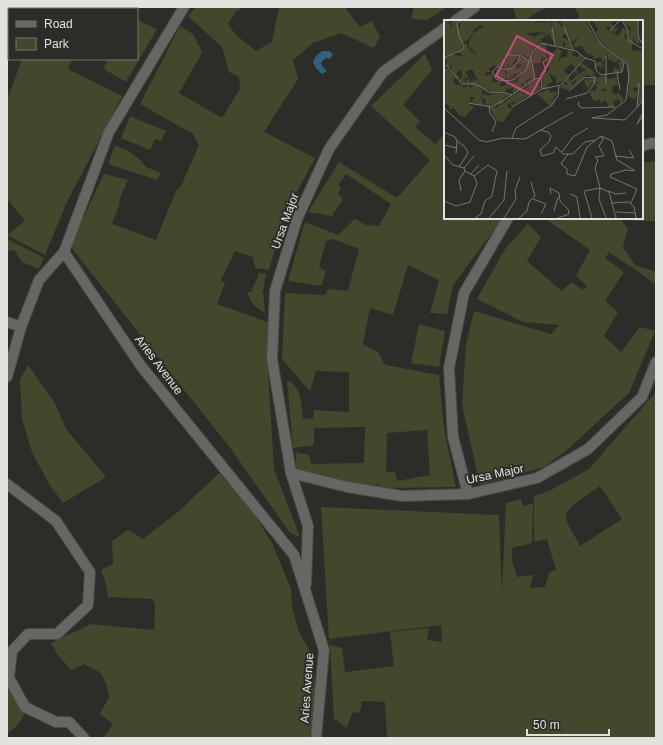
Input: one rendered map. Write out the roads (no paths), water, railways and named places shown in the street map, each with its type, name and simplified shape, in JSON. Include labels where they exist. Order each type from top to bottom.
[{"type":"street","points":[[7,377],[21,327],[39,280],[64,252],[109,132],[184,7]]},
{"type":"street","points":[[456,20],[475,7]]},
{"type":"street","name":"Ursa Major","points":[[306,592],[308,526],[291,473],[272,359],[275,291],[297,219],[329,149],[383,72],[444,29]]},
{"type":"street","points":[[643,146],[652,143],[656,144]]},
{"type":"street","points":[[468,494],[453,437],[449,368],[464,293],[507,219]]},
{"type":"street","name":"Aries Avenue","points":[[64,252],[141,366],[294,555],[324,650],[316,738]]},
{"type":"street","points":[[7,322],[21,327]]},
{"type":"street","name":"Ursa Major","points":[[291,473],[346,487],[402,496],[468,494],[538,478],[588,449],[642,397],[656,362]]},
{"type":"street","points":[[7,484],[56,521],[90,572],[88,604],[57,634],[28,634],[12,651],[9,678],[25,707],[56,722],[68,722],[84,738]]},
{"type":"water","points":[[322,51],[329,51],[333,54],[330,59],[326,58],[321,62],[322,66],[327,71],[322,74],[313,62],[316,56]]}]
